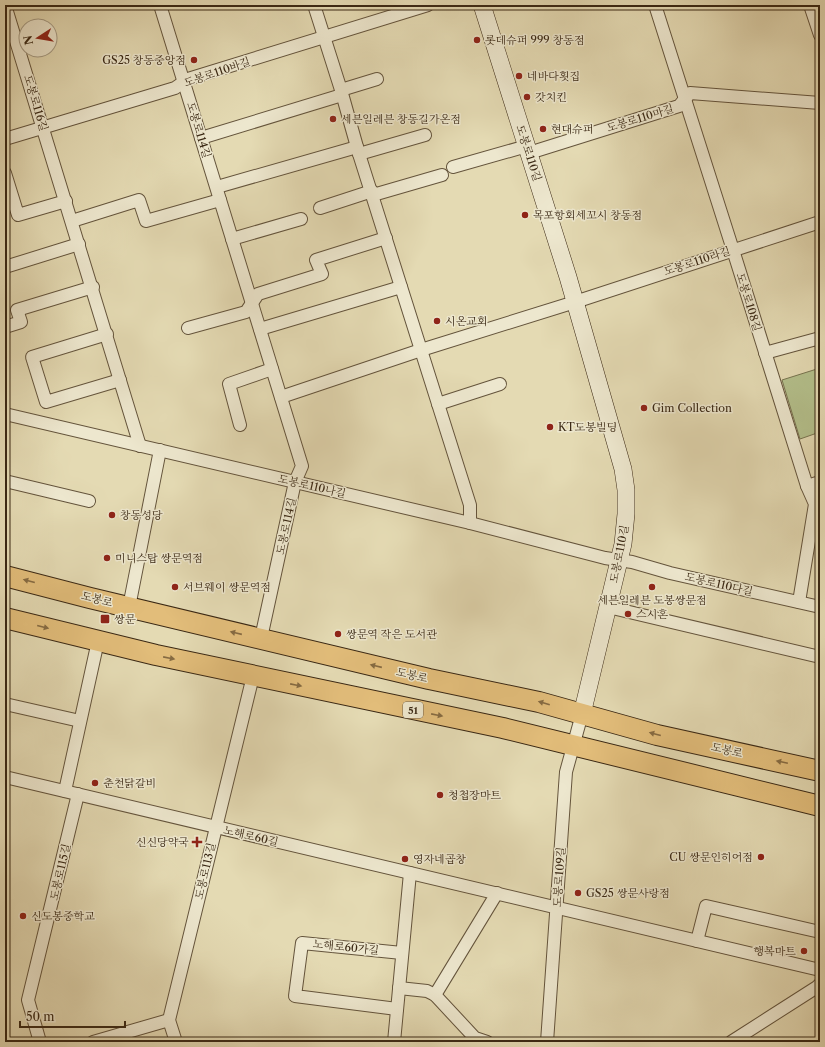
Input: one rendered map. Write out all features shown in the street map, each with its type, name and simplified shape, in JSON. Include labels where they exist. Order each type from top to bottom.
[{"type":"main road","name":"도봉로","points":[[5,576],[429,678],[539,702],[657,734],[820,771]]},
{"type":"main road","name":"51","points":[[5,618],[156,655],[503,728],[820,806]]},
{"type":"street","name":"도봉로116길","points":[[5,5],[93,287],[140,446]]},
{"type":"street","name":"도봉로114길","points":[[160,5],[302,466],[295,482],[260,638]]},
{"type":"street","points":[[314,5],[342,93],[358,151],[470,505],[470,523]]},
{"type":"street","name":"도봉로110바길","points":[[5,139],[174,88],[188,79],[428,5]]},
{"type":"street","name":"도봉로110길","points":[[482,5],[575,302],[623,469],[626,490],[626,514],[623,544],[582,714]]},
{"type":"street","name":"도봉로108길","points":[[654,5],[807,486],[815,504],[799,602]]},
{"type":"street","points":[[810,5],[820,35]]},
{"type":"street","points":[[201,138],[342,93],[377,79]]},
{"type":"street","name":"도봉로110마길","points":[[453,167],[528,149],[679,106],[690,93],[820,102]]},
{"type":"street","points":[[216,187],[425,135]]},
{"type":"street","points":[[5,173],[18,215],[66,201]]},
{"type":"street","points":[[320,208],[442,175]]},
{"type":"street","points":[[72,221],[139,200],[146,221],[220,200]]},
{"type":"street","points":[[232,239],[300,219]]},
{"type":"street","name":"도봉로110라길","points":[[575,302],[820,222]]},
{"type":"street","points":[[188,328],[246,312],[258,294],[322,274],[316,260],[386,238]]},
{"type":"street","points":[[5,267],[79,244]]},
{"type":"street","points":[[5,327],[21,322],[17,310],[93,287]]},
{"type":"street","points":[[260,329],[401,287]]},
{"type":"street","points":[[281,397],[421,350],[575,302]]},
{"type":"street","points":[[107,334],[32,357],[46,402],[120,380]]},
{"type":"street","points":[[765,353],[820,338]]},
{"type":"street","points":[[240,425],[229,384],[272,369]]},
{"type":"street","points":[[438,404],[500,384]]},
{"type":"street","name":"도봉로110나길","points":[[6,418],[160,450],[470,523],[605,558],[620,559]]},
{"type":"street","points":[[129,607],[160,450]]},
{"type":"street","points":[[5,481],[89,501]]},
{"type":"street","points":[[807,486],[820,482]]},
{"type":"street","name":"도봉로110다길","points":[[620,559],[670,573],[820,607]]},
{"type":"street","points":[[608,607],[820,657]]},
{"type":"street","points":[[64,791],[98,641]]},
{"type":"street","name":"도봉로113길","points":[[169,1020],[253,676]]},
{"type":"street","points":[[5,704],[80,721]]},
{"type":"street","name":"도봉로109길","points":[[547,1042],[566,772],[582,714]]},
{"type":"street","name":"노해로60길","points":[[5,777],[820,970]]},
{"type":"street","name":"도봉로115길","points":[[40,1042],[28,1000],[78,794]]},
{"type":"street","points":[[394,1042],[410,873]]},
{"type":"street","points":[[435,995],[497,893]]},
{"type":"street","points":[[697,941],[706,906],[820,932]]},
{"type":"street","name":"노해로60가길","points":[[397,1009],[295,996],[302,943],[402,953]]},
{"type":"street","points":[[731,1042],[820,984]]},
{"type":"street","points":[[399,988],[427,991],[435,995],[475,1038],[487,1042]]},
{"type":"street","points":[[93,1042],[169,1020],[176,1042]]},
{"type":"green space","points":[[820,368],[820,432],[800,439],[782,380]]},
{"type":"place","name":"롯데슈퍼 999 창동점","points":[[477,40]]},
{"type":"place","name":"GS25 창동중앙점","points":[[194,60]]},
{"type":"place","name":"네바다횟집","points":[[519,76]]},
{"type":"place","name":"갓치킨","points":[[527,97]]},
{"type":"place","name":"세븐일레븐 창동길가온점","points":[[333,119]]},
{"type":"place","name":"현대슈퍼","points":[[543,129]]},
{"type":"place","name":"목포항회세꼬시 창동점","points":[[525,215]]},
{"type":"place","name":"시온교회","points":[[437,321]]},
{"type":"place","name":"Gim Collection","points":[[644,408]]},
{"type":"place","name":"KT도봉빌딩","points":[[550,427]]},
{"type":"place","name":"창동성당","points":[[112,515]]},
{"type":"place","name":"미니스탑 쌍문역점","points":[[107,558]]},
{"type":"place","name":"서브웨이 쌍문역점","points":[[175,587]]},
{"type":"place","name":"세븐일레븐 도봉쌍문점","points":[[652,587]]},
{"type":"place","name":"스시혼","points":[[628,614]]},
{"type":"place","name":"쌍문","points":[[105,619]]},
{"type":"place","name":"쌍문역 작은 도서관","points":[[338,634]]},
{"type":"place","name":"춘천닭갈비","points":[[95,783]]},
{"type":"place","name":"청첩장마트","points":[[440,795]]},
{"type":"place","name":"신신당약국","points":[[197,842]]},
{"type":"place","name":"CU 쌍문인히어점","points":[[761,857]]},
{"type":"place","name":"영자네곱창","points":[[405,859]]},
{"type":"place","name":"GS25 쌍문사랑점","points":[[578,893]]},
{"type":"place","name":"신도봉중학교","points":[[23,916]]},
{"type":"place","name":"행복마트","points":[[804,951]]}]
